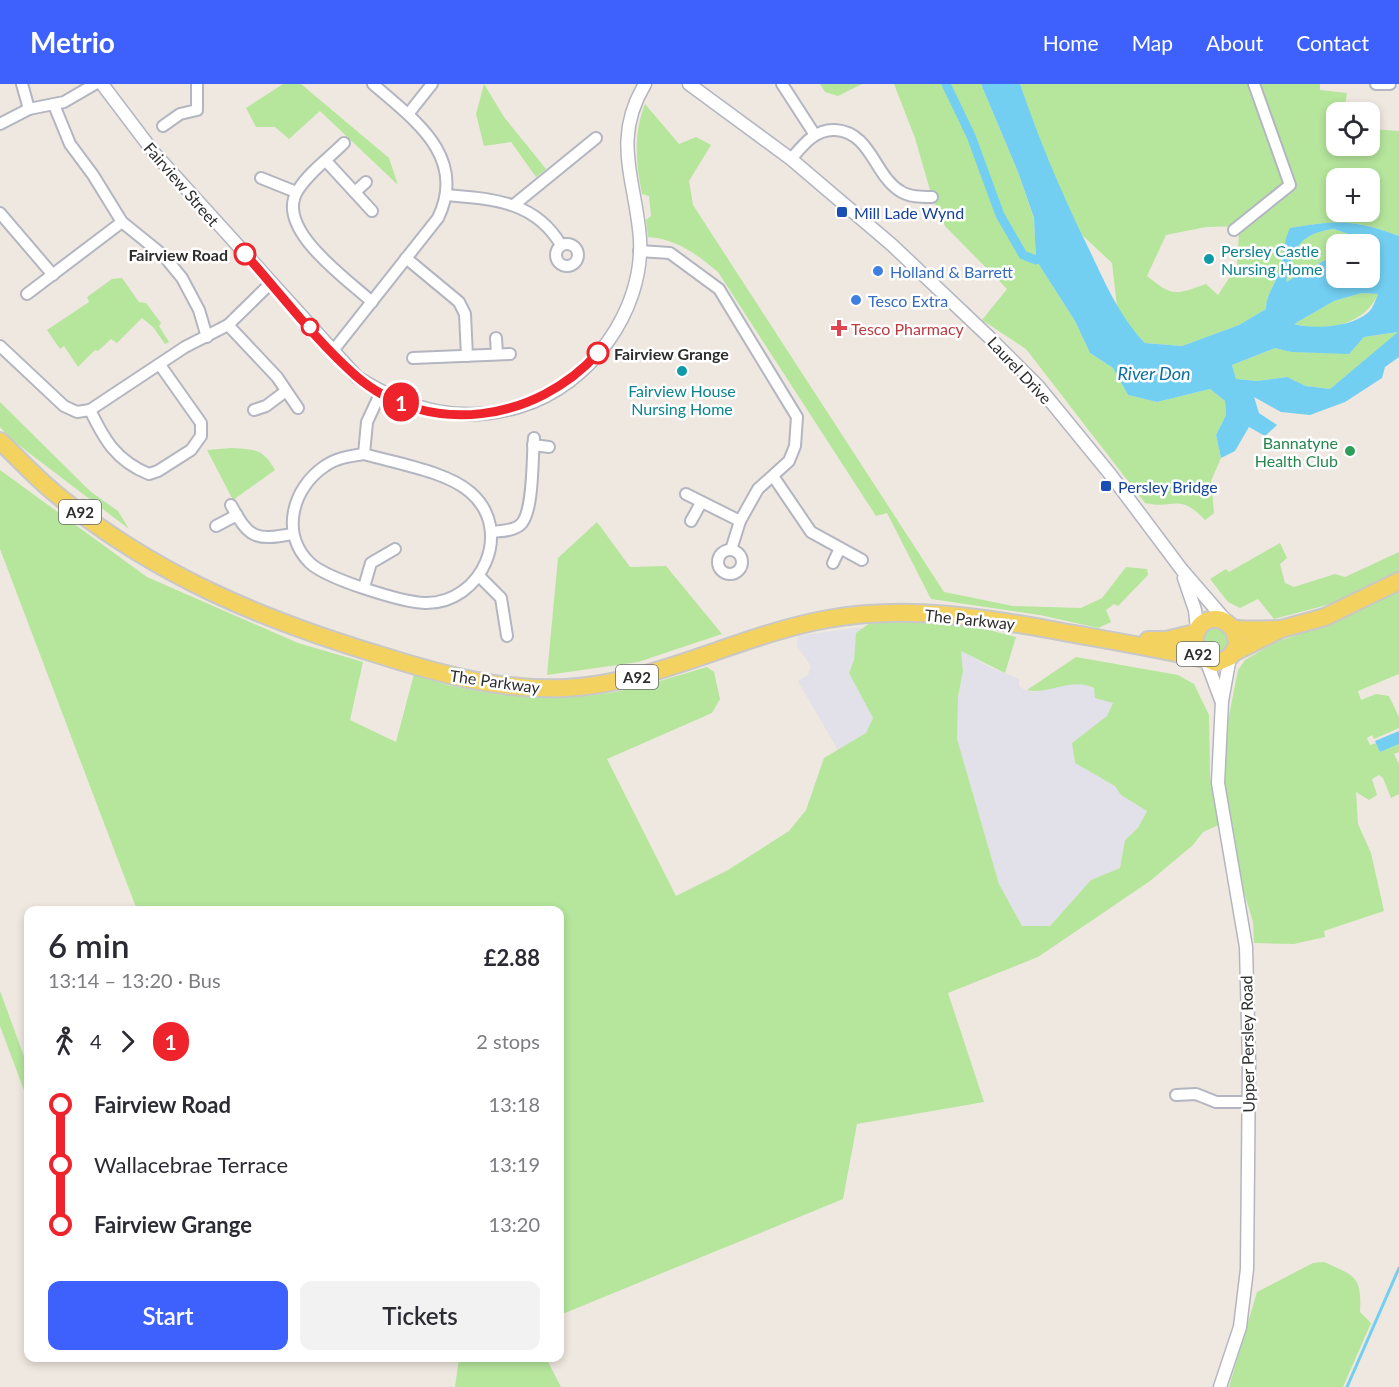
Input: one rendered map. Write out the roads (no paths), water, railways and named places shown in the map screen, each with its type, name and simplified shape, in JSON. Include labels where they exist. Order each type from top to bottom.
[{"type":"main road","name":"The Parkway","points":[[0,441],[54,493],[90,520],[169,571],[211,593],[266,618],[331,641],[417,667],[478,681],[541,688],[596,684],[641,675],[756,636],[817,621],[905,613],[996,619],[1114,640]]},
{"type":"main road","name":"A92","points":[[1114,640],[1216,663],[1281,629],[1325,617],[1399,581]]},
{"type":"main road","name":"A92","points":[[1114,640],[1166,640],[1196,631],[1211,619],[1230,625],[1281,629]]},
{"type":"main road","name":"A92","points":[[1230,625],[1238,644],[1233,655]]},
{"type":"main road","name":"A92","points":[[1196,631],[1195,648],[1205,660]]},
{"type":"street","points":[[22,84],[29,109]]},
{"type":"street","points":[[0,124],[29,109],[54,105],[95,84]]},
{"type":"street","name":"Fairview Street","points":[[102,84],[155,154],[357,377],[400,402],[434,412],[468,415],[488,415],[507,411],[545,396],[587,366],[612,336],[630,302],[639,251],[636,210],[625,144],[629,123],[645,84]]},
{"type":"street","points":[[163,126],[180,114],[197,110],[197,84]]},
{"type":"street","points":[[332,352],[438,218],[447,195],[445,173],[428,133],[409,113],[373,84]]},
{"type":"street","points":[[409,113],[432,84]]},
{"type":"street","name":"Laurel Drive","points":[[688,84],[791,159],[892,245],[1038,386],[1110,474],[1182,570],[1230,625]]},
{"type":"street","points":[[782,84],[815,135]]},
{"type":"street","points":[[1234,230],[1290,185],[1254,84]]},
{"type":"street","points":[[1376,84],[1390,84]]},
{"type":"street","points":[[54,105],[70,144],[93,175],[122,222],[164,256],[182,278],[199,310],[207,337]]},
{"type":"street","points":[[791,159],[815,135],[827,130],[842,130],[856,136],[890,183],[902,193],[932,197]]},
{"type":"street","points":[[515,204],[596,138]]},
{"type":"street","points":[[344,143],[296,192],[294,220],[304,240],[372,302]]},
{"type":"street","points":[[326,161],[372,211]]},
{"type":"street","points":[[261,178],[296,192]]},
{"type":"street","points":[[355,192],[366,182]]},
{"type":"street","points":[[447,195],[499,199],[515,204],[553,233],[561,245]]},
{"type":"street","points":[[0,213],[53,275]]},
{"type":"street","points":[[27,294],[122,222]]},
{"type":"street","points":[[639,251],[670,254],[719,288],[790,402],[798,426],[795,446],[789,461],[758,489],[740,521],[730,550]]},
{"type":"street","points":[[406,258],[459,302],[465,314],[467,356]]},
{"type":"street","points":[[0,346],[64,406],[77,412],[90,410],[185,347],[228,325],[271,283]]},
{"type":"street","points":[[228,325],[277,377],[298,408]]},
{"type":"street","points":[[496,338],[497,354]]},
{"type":"street","points":[[413,358],[510,354]]},
{"type":"street","points":[[90,410],[102,438],[140,471],[148,474],[158,471],[191,450],[201,436],[201,423],[160,365]]},
{"type":"street","points":[[254,410],[266,406],[286,391]]},
{"type":"street","points":[[363,454],[367,422],[381,392]]},
{"type":"street","points":[[492,532],[508,531],[520,525],[528,514],[534,442],[549,447]]},
{"type":"street","points":[[363,454],[454,481],[478,499],[492,532],[488,556],[479,576],[465,590],[447,600],[427,603],[409,601],[320,571],[297,547],[292,534],[297,499],[308,480],[325,465],[363,454]]},
{"type":"street","points":[[772,476],[811,532],[862,561]]},
{"type":"street","points":[[686,494],[740,521]]},
{"type":"street","points":[[691,521],[701,503]]},
{"type":"street","points":[[231,505],[244,526],[256,537],[292,534]]},
{"type":"street","points":[[216,526],[237,515]]},
{"type":"street","points":[[833,563],[840,548]]},
{"type":"street","points":[[364,587],[372,563],[395,549]]},
{"type":"street","name":"Laurel Drive","points":[[1182,570],[1195,610],[1196,631]]},
{"type":"street","points":[[479,576],[501,598],[507,636]]},
{"type":"street","name":"Upper Persley Road","points":[[1220,1387],[1233,1349],[1244,1304],[1247,1269],[1249,1102],[1246,947],[1218,783],[1222,701],[1233,655]]},
{"type":"street","name":"Upper Persley Road","points":[[1205,660],[1222,701]]},
{"type":"street","points":[[1176,1095],[1196,1094],[1216,1102],[1249,1102]]},
{"type":"water","name":"River Don","points":[[981,84],[1020,84],[1051,166],[1099,271],[1119,309],[1145,343],[1182,346],[1239,325],[1266,309],[1280,269],[1290,228],[1321,223],[1345,223],[1370,226],[1399,236],[1399,357],[1385,367],[1382,378],[1345,402],[1310,415],[1281,412],[1254,397],[1259,413],[1277,425],[1265,436],[1249,427],[1235,451],[1221,458],[1216,435],[1226,415],[1225,401],[1210,389],[1157,402],[1128,395],[1113,368],[1090,353],[1075,321],[1036,260],[1034,218],[1018,172]],"holes":[[[1362,293],[1378,294],[1372,308],[1357,319],[1324,327],[1294,324],[1334,301]],[[1398,332],[1330,389],[1306,386],[1287,377],[1257,381],[1236,379],[1232,365],[1275,348],[1291,352],[1349,354],[1364,337]]]},
{"type":"water","points":[[1399,731],[1399,744],[1380,752],[1375,741]]},
{"type":"waterway","points":[[946,84],[971,136],[1000,215],[1023,255],[1036,260]]},
{"type":"waterway","points":[[1347,1387],[1399,1268]]},
{"type":"place","name":"Mill Lade Wynd","points":[[842,212]]},
{"type":"place","name":"Fairview Road","points":[[245,254]]},
{"type":"place","name":"Persley Castle Nursing Home","points":[[1209,259]]},
{"type":"place","name":"Holland & Barrett","points":[[878,271]]},
{"type":"place","name":"Tesco Extra","points":[[856,300]]},
{"type":"place","name":"Tesco Pharmacy","points":[[839,328]]},
{"type":"place","name":"Fairview Grange","points":[[598,353]]},
{"type":"place","name":"Fairview House Nursing Home","points":[[682,371]]},
{"type":"place","name":"Bannatyne Health Club","points":[[1350,451]]},
{"type":"place","name":"Persley Bridge","points":[[1106,486]]}]
